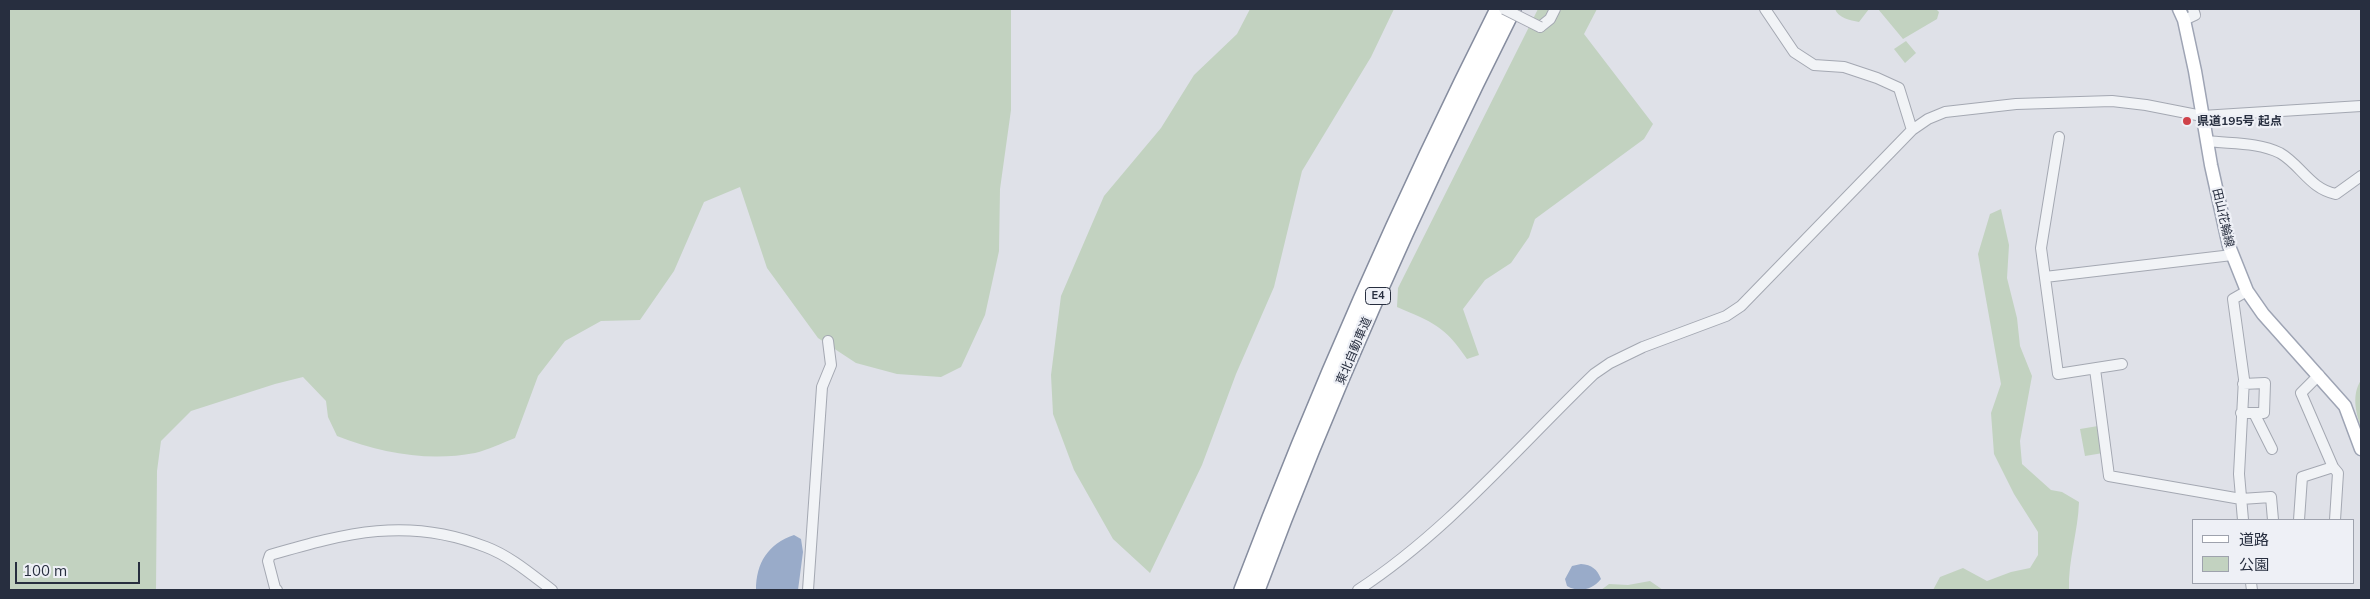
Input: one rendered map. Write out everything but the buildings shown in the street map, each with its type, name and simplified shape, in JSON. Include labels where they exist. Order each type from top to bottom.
[{"type":"highway","name":"東北自動車道","points":[[1242,590],[1297,449],[1352,320],[1436,137],[1498,9]]},
{"type":"highway","name":"東北自動車道","points":[[1257,590],[1310,455],[1361,334],[1444,151],[1513,9]]},
{"type":"main road","name":"田山花輪線","points":[[2181,14],[2232,255],[2247,291],[2262,314],[2345,406],[2361,448]]},
{"type":"street","points":[[1504,9],[1540,26],[1550,19],[1555,9]]},
{"type":"street","points":[[1765,9],[1794,52],[1814,65],[1844,67],[1899,88],[1912,130]]},
{"type":"street","points":[[2181,14],[2195,15],[2192,9]]},
{"type":"street","points":[[1358,590],[1405,556],[1444,523],[1594,374],[1610,363],[1643,348],[1726,316],[1741,306],[1912,130],[1928,119],[1945,112],[2016,104],[2112,101],[2146,104],[2202,116],[2361,106]]},
{"type":"street","points":[[2058,136],[2041,248],[2058,374],[2122,364]]},
{"type":"street","points":[[2207,141],[2261,146],[2281,154],[2324,192],[2336,194],[2361,176]]},
{"type":"street","points":[[2045,277],[2232,255]]},
{"type":"street","points":[[2243,519],[2239,474],[2243,384],[2233,300],[2247,291]]},
{"type":"street","points":[[808,590],[822,387],[831,365],[828,341]]},
{"type":"street","points":[[2095,369],[2109,476],[2241,499],[2271,497],[2273,519]]},
{"type":"street","points":[[2319,375],[2301,393],[2333,467],[2338,473],[2335,519]]},
{"type":"street","points":[[2241,413],[2264,413],[2265,383],[2243,384]]},
{"type":"street","points":[[2254,413],[2272,449]]},
{"type":"street","points":[[2299,519],[2302,477],[2333,467]]},
{"type":"street","points":[[277,590],[268,561],[270,555],[340,536],[368,531],[413,529],[487,547],[530,573],[552,590]]},
{"type":"green space","points":[[9,9],[1011,9],[1011,110],[1000,189],[999,251],[985,315],[961,367],[941,377],[897,374],[856,363],[818,338],[767,268],[740,187],[704,202],[674,271],[640,320],[601,321],[565,341],[538,376],[515,438],[480,452],[457,456],[422,456],[388,451],[337,436],[328,417],[326,401],[303,377],[275,384],[191,411],[161,441],[157,471],[156,590],[9,590]]},
{"type":"green space","points":[[1250,9],[1394,9],[1371,57],[1302,171],[1274,287],[1236,374],[1202,465],[1150,573],[1113,539],[1074,470],[1053,414],[1051,375],[1061,296],[1104,196],[1161,128],[1194,75],[1237,34]]},
{"type":"green space","points":[[1538,9],[1597,9],[1584,34],[1653,124],[1644,139],[1535,219],[1529,237],[1511,263],[1485,280],[1463,309],[1479,355],[1467,359],[1452,339],[1437,326],[1397,307],[1398,288]]},
{"type":"green space","points":[[1835,9],[1869,9],[1859,22],[1842,17]]},
{"type":"green space","points":[[1878,9],[1936,9],[1939,12],[1937,19],[1903,39]]},
{"type":"green space","points":[[1906,41],[1916,53],[1905,63],[1894,49]]},
{"type":"green space","points":[[2001,209],[2009,245],[2007,278],[2017,318],[2020,346],[2032,376],[2020,441],[2022,464],[2051,490],[2062,492],[2079,502],[2069,590],[1933,590],[1940,577],[1963,568],[1987,581],[2011,572],[2030,568],[2038,555],[2038,532],[2014,494],[1994,454],[1991,413],[2001,384],[1978,254],[1990,214]]},
{"type":"green space","points":[[2361,380],[2361,427],[2357,415],[2355,397]]},
{"type":"green space","points":[[2098,426],[2103,453],[2085,456],[2080,429]]},
{"type":"green space","points":[[1650,581],[1663,590],[1601,590],[1609,584],[1628,585]]},
{"type":"water","points":[[794,535],[801,539],[803,552],[798,590],[756,590],[758,571],[765,556],[777,544]]},
{"type":"water","points":[[1581,564],[1594,568],[1601,579],[1594,586],[1581,590],[1567,586],[1565,579],[1572,566]]},
{"type":"place","name":"県道195号 起点","points":[[2187,121]]}]
